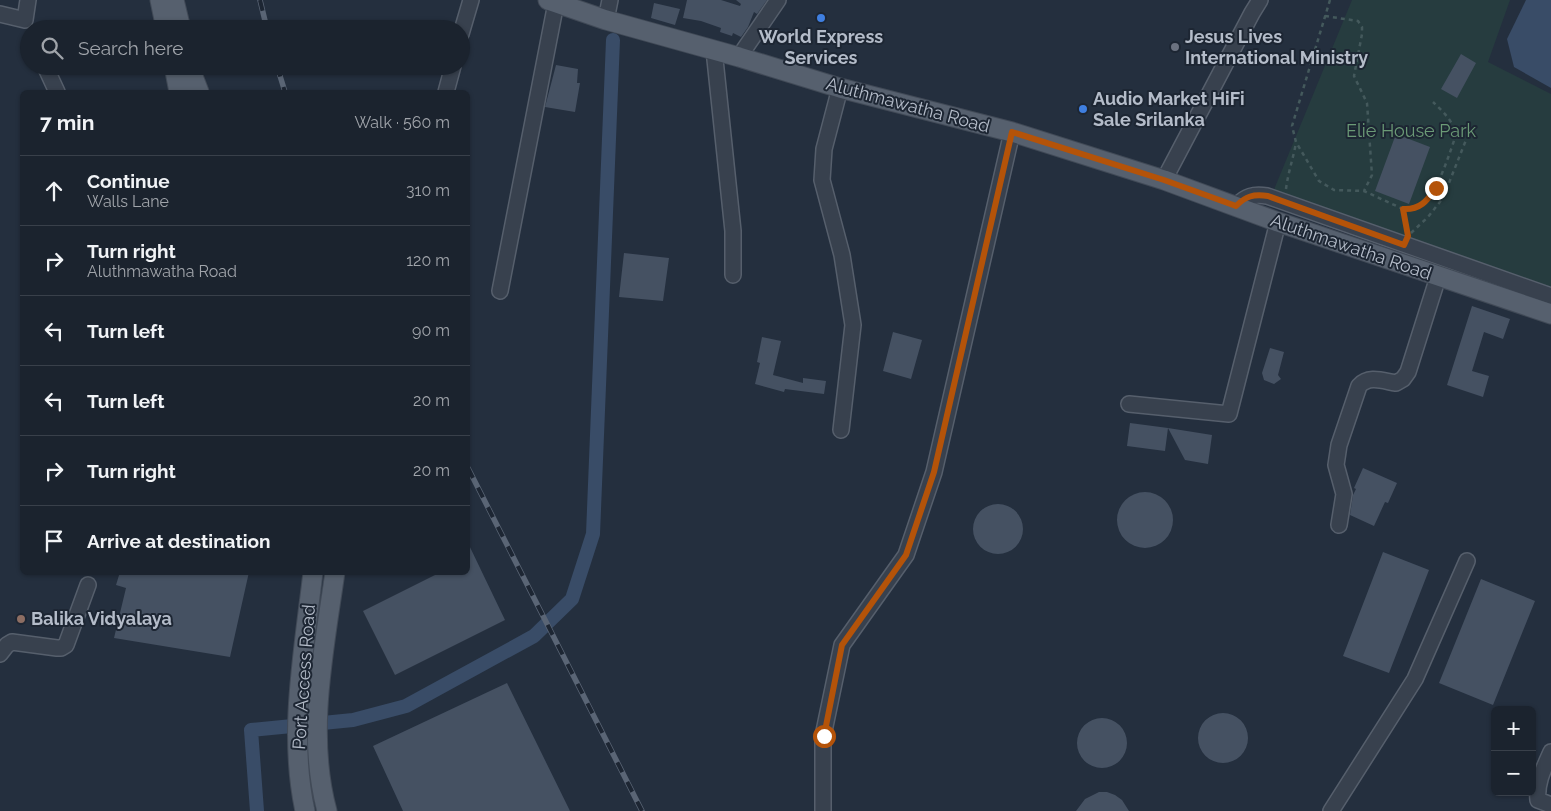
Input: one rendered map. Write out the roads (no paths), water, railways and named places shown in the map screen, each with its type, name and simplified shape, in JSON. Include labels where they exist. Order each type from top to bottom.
[{"type":"main road","points":[[160,0],[164,20]]},
{"type":"main road","points":[[174,0],[179,20]]},
{"type":"main road","name":"Aluthmawatha Road","points":[[552,2],[606,20],[739,57],[840,88],[1012,132],[1164,180],[1278,222],[1551,314]]},
{"type":"main road","points":[[176,75],[179,90]]},
{"type":"main road","points":[[192,75],[198,90]]},
{"type":"main road","name":"Port Access Road","points":[[305,811],[300,790],[298,712],[312,575]]},
{"type":"main road","name":"Port Access Road","points":[[327,811],[322,794],[318,765],[320,674],[335,575]]},
{"type":"street","points":[[27,20],[28,0]]},
{"type":"street","points":[[465,20],[470,0]]},
{"type":"street","points":[[606,20],[610,0]]},
{"type":"street","points":[[739,57],[778,0]]},
{"type":"street","points":[[1164,180],[1260,0]]},
{"type":"street","points":[[500,290],[552,2]]},
{"type":"street","points":[[0,14],[20,21]]},
{"type":"street","points":[[714,50],[733,231],[734,275]]},
{"type":"street","points":[[49,75],[56,90]]},
{"type":"street","points":[[447,90],[451,75]]},
{"type":"street","points":[[840,88],[824,149],[822,180],[842,256],[853,325],[841,430]]},
{"type":"street","points":[[823,811],[824,736],[842,645],[906,555],[934,472],[1012,132]]},
{"type":"street","points":[[1236,206],[1254,194],[1268,196],[1551,296]]},
{"type":"street","points":[[1129,404],[1229,414],[1278,222]]},
{"type":"street","points":[[1339,525],[1344,494],[1336,465],[1339,445],[1359,386],[1364,380],[1371,379],[1396,383],[1403,379],[1408,372],[1438,277]]},
{"type":"street","points":[[1331,811],[1415,679],[1467,561]]},
{"type":"street","points":[[0,654],[12,642],[58,648],[66,645],[88,585]]},
{"type":"street","points":[[1551,752],[1538,784],[1537,792],[1538,800],[1551,805]]},
{"type":"water","points":[[1526,0],[1551,0],[1551,88],[1514,67],[1507,39]]},
{"type":"waterway","points":[[257,811],[251,730],[353,720],[406,706],[534,636],[572,599],[593,534],[613,40]]},
{"type":"railway","points":[[260,0],[265,20]]},
{"type":"railway","points":[[280,75],[284,90]]},
{"type":"railway","points":[[470,472],[642,811]]},
{"type":"place","name":"World Express Services","points":[[821,18]]},
{"type":"place","name":"Jesus Lives International Ministry","points":[[1175,47]]},
{"type":"place","name":"Audio Market HiFi Sale Srilanka","points":[[1083,109]]},
{"type":"place","name":"Balika Vidyalaya","points":[[21,619]]},
{"type":"park label","name":"Elie House Park","points":[[1411,131]]}]
